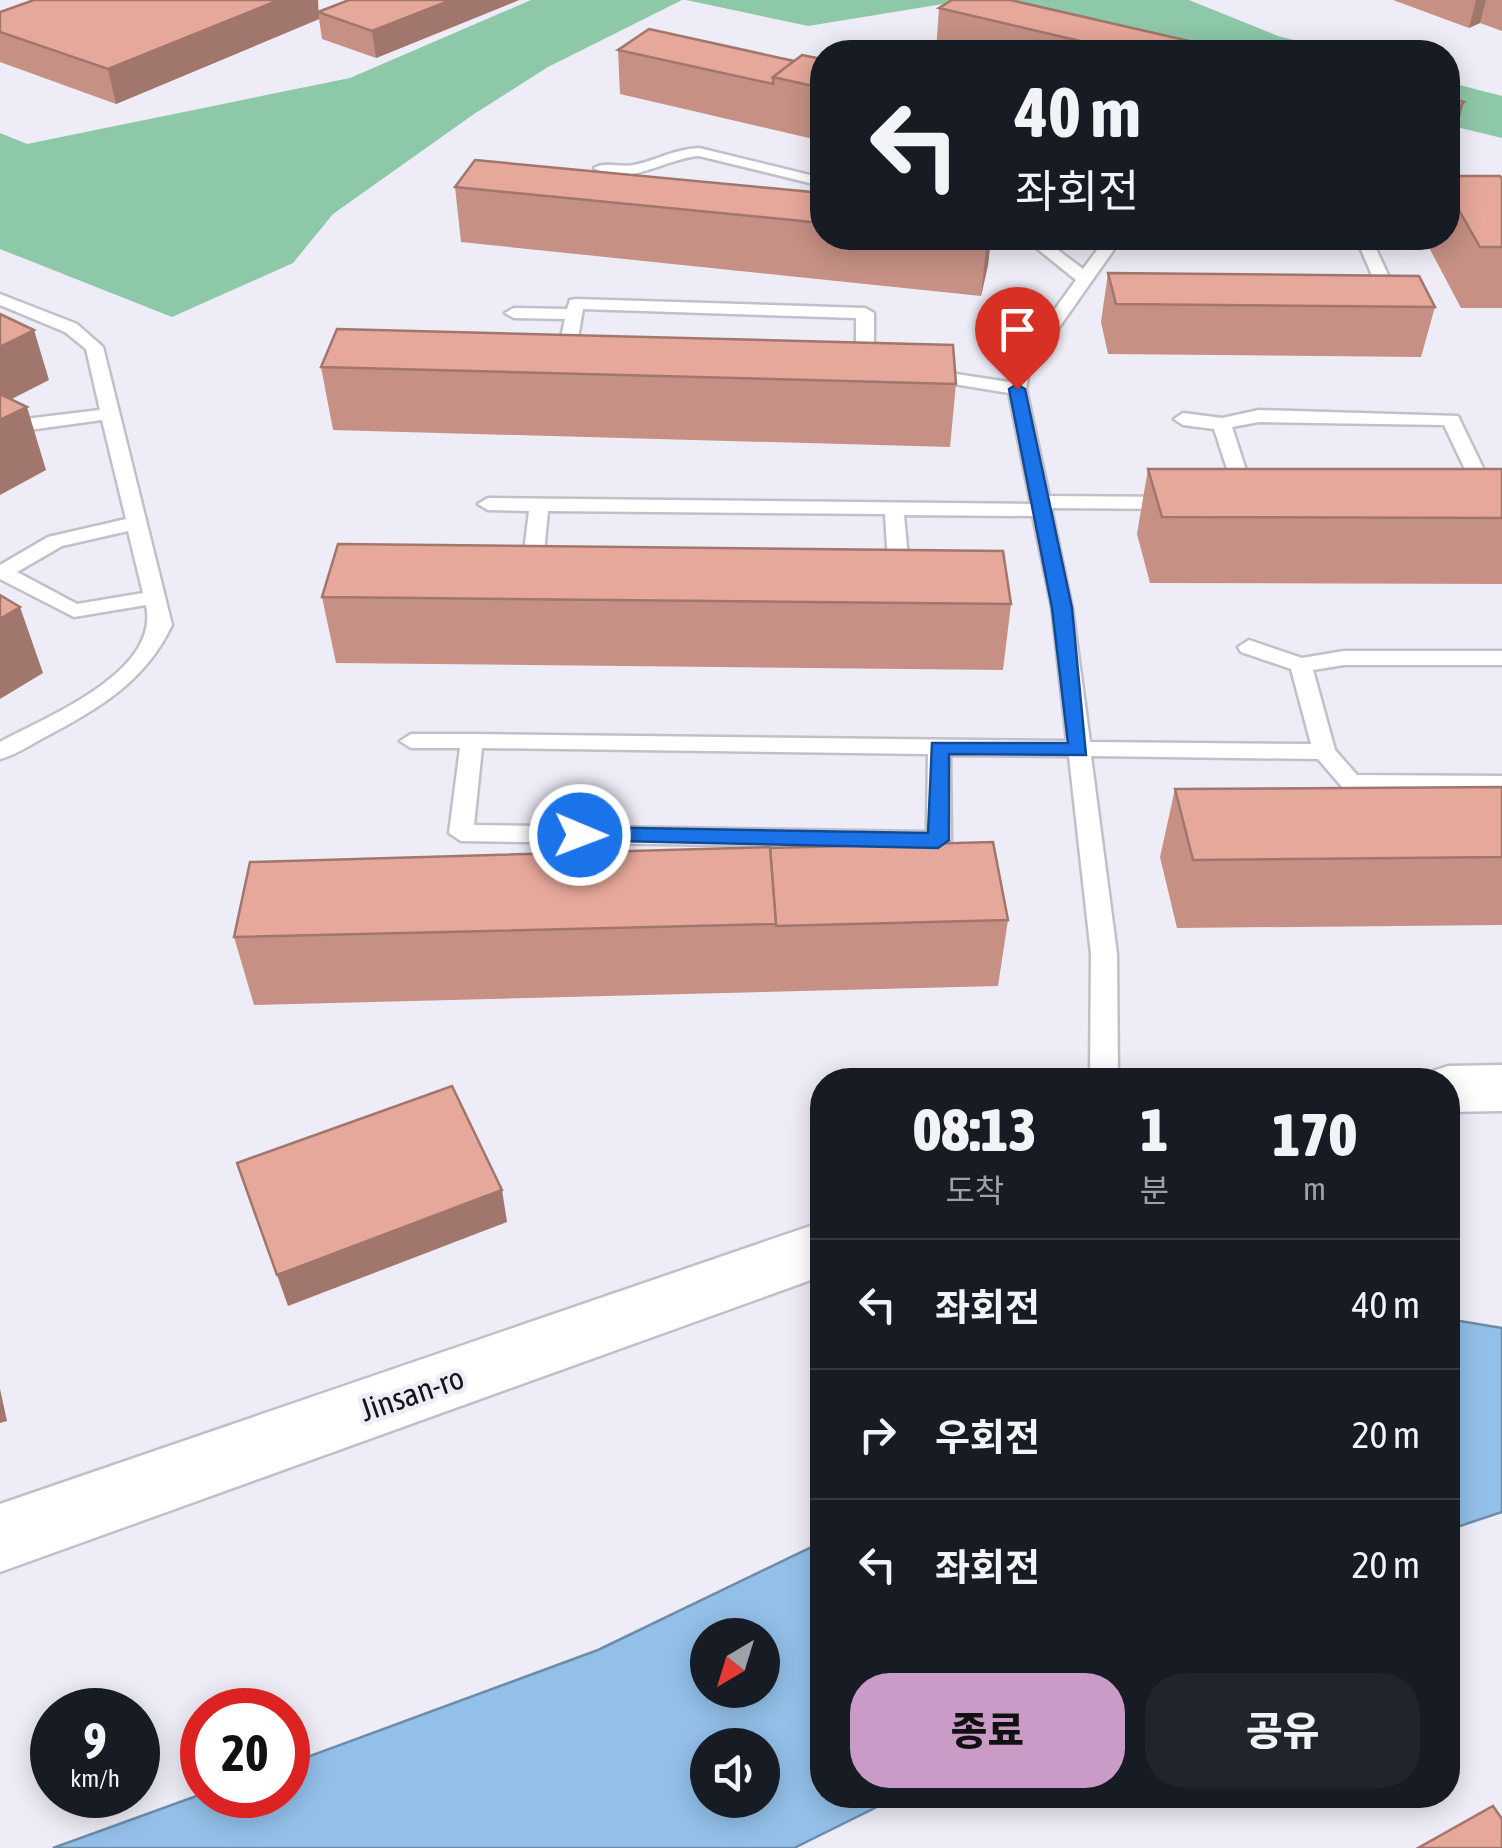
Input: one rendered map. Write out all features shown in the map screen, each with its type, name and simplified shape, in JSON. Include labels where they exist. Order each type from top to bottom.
[{"type":"street","points":[[1460,1089],[1502,1088]]},
{"type":"street","name":"Jinsan-ro","points":[[0,1538],[810,1253]]},
{"type":"lane","points":[[602,168],[632,173],[676,155],[699,152],[810,179]]},
{"type":"lane","points":[[1052,250],[1092,274]]},
{"type":"lane","points":[[1104,1068],[1104,954],[1062,608],[1017,389],[1020,370],[1107,250]]},
{"type":"lane","points":[[1350,292],[1388,292],[1369,250]]},
{"type":"lane","points":[[0,299],[87,338],[94,347],[161,625],[153,649],[141,666],[0,752]]},
{"type":"lane","points":[[606,356],[566,355],[576,304],[865,312],[884,368]]},
{"type":"lane","points":[[514,313],[574,314]]},
{"type":"lane","points":[[845,364],[1017,389]]},
{"type":"lane","points":[[0,428],[110,414]]},
{"type":"lane","points":[[1183,419],[1222,424],[1259,416],[1451,420],[1494,511],[1474,511]]},
{"type":"lane","points":[[1222,424],[1246,506]]},
{"type":"lane","points":[[488,504],[894,508],[1191,504]]},
{"type":"lane","points":[[539,505],[532,568],[571,568]]},
{"type":"lane","points":[[861,569],[899,569],[894,508]]},
{"type":"lane","points":[[136,523],[55,541],[2,572],[74,611],[154,597]]},
{"type":"lane","points":[[1249,647],[1301,665],[1344,658],[1502,658]]},
{"type":"lane","points":[[1301,665],[1324,752],[1352,783],[1502,784]]},
{"type":"lane","points":[[411,741],[1324,752]]},
{"type":"lane","points":[[472,741],[460,833],[879,840],[938,840],[939,748]]},
{"type":"green space","points":[[531,0],[682,0],[548,67],[474,114],[333,214],[293,263],[172,317],[0,249],[0,133],[27,144],[350,78]]},
{"type":"green space","points":[[686,0],[1189,0],[1294,40],[1094,40],[943,4],[808,26]]},
{"type":"green space","points":[[1460,85],[1502,96],[1502,138],[1460,128]]},
{"type":"water","points":[[1460,1321],[1502,1328],[1502,1512],[1460,1526]]},
{"type":"water","points":[[810,1548],[810,1808],[875,1808],[794,1848],[53,1848],[136,1818],[160,1818],[160,1809],[180,1802],[180,1818],[310,1818],[310,1756],[598,1650]]},
{"type":"building","points":[[34,0],[279,0],[108,69],[0,32],[0,12]]},
{"type":"building","points":[[349,0],[451,0],[372,31],[318,12]]},
{"type":"building","points":[[952,0],[1010,0],[1185,40],[1076,40],[939,8]]},
{"type":"building","points":[[649,29],[794,61],[773,77],[773,84],[618,50]]},
{"type":"building","points":[[802,55],[810,57],[810,85],[773,77]]},
{"type":"building","points":[[475,160],[810,192],[810,222],[455,187]]},
{"type":"building","points":[[1460,176],[1500,176],[1502,247],[1480,247],[1460,212]]},
{"type":"building","points":[[1108,273],[1419,276],[1435,307],[1116,304]]},
{"type":"building","points":[[0,314],[34,330],[0,347]]},
{"type":"building","points":[[337,329],[953,345],[956,384],[321,367]]},
{"type":"building","points":[[0,394],[27,407],[0,420]]},
{"type":"building","points":[[1148,469],[1502,469],[1502,518],[1162,517]]},
{"type":"building","points":[[338,544],[1003,551],[1011,604],[322,597]]},
{"type":"building","points":[[0,595],[20,607],[0,619]]},
{"type":"building","points":[[1502,787],[1502,857],[1193,860],[1175,789]]},
{"type":"building","points":[[993,842],[1008,920],[776,926],[770,848]]},
{"type":"building","points":[[770,847],[776,924],[234,937],[250,862]]},
{"type":"building","points":[[452,1086],[502,1190],[277,1275],[237,1163]]},
{"type":"building","points":[[1493,1806],[1502,1819],[1502,1848],[1418,1848]]},
{"type":"route","points":[[580,835],[938,840],[939,748],[1079,750],[1062,608],[1017,389]]}]
